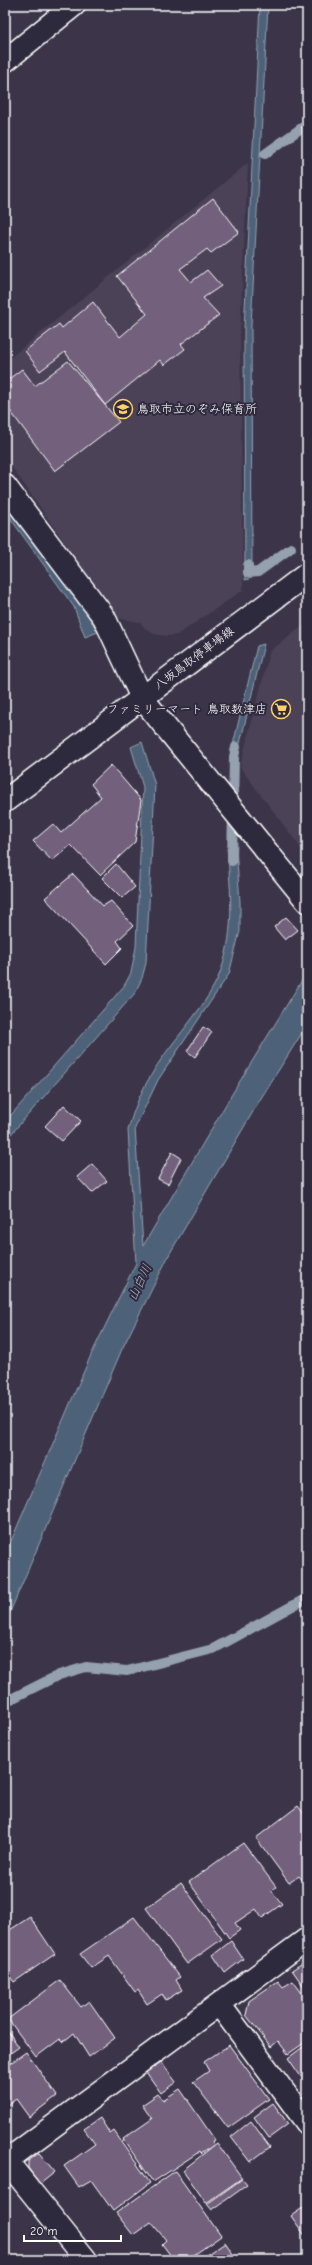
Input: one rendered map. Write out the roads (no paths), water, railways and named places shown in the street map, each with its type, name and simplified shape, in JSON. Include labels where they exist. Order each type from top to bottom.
[{"type":"street","points":[[5,61],[74,5]]},
{"type":"street","points":[[5,486],[104,617],[142,698],[307,901]]},
{"type":"street","name":"八坂鳥取停車場線","points":[[5,801],[307,574]]},
{"type":"street","points":[[86,2260],[6,2160],[307,1939]]},
{"type":"street","points":[[220,2004],[307,2122]]},
{"type":"water","points":[[260,5],[268,5],[251,325],[252,578],[245,580],[244,329]]},
{"type":"water","points":[[5,499],[83,608],[98,632],[85,637],[74,607],[5,511]]},
{"type":"water","points":[[264,644],[236,760],[230,757],[257,646]]},
{"type":"water","points":[[142,742],[155,785],[146,963],[142,978],[135,993],[5,1141],[5,1122],[124,986],[131,973],[136,947],[143,787],[131,747]]},
{"type":"water","name":"山白川","points":[[227,848],[236,848],[240,902],[240,931],[229,974],[158,1080],[135,1128],[143,1246],[229,1099],[307,972],[307,1025],[261,1098],[170,1253],[122,1349],[5,1624],[5,1555],[91,1355],[136,1263],[128,1130],[132,1116],[146,1083],[166,1052],[210,993],[223,964],[230,931],[231,915]]},
{"type":"waterway","points":[[265,154],[307,124]]},
{"type":"waterway","points":[[248,565],[248,573],[258,572],[291,548]]},
{"type":"waterway","points":[[232,861],[234,757],[236,747]]},
{"type":"waterway","points":[[5,1702],[59,1675],[86,1667],[127,1671],[213,1649],[307,1598]]},
{"type":"place","name":"鳥取市立のぞみ保育所","points":[[123,409]]},
{"type":"place","name":"ファミリーマート 鳥取数津店","points":[[281,709]]}]
